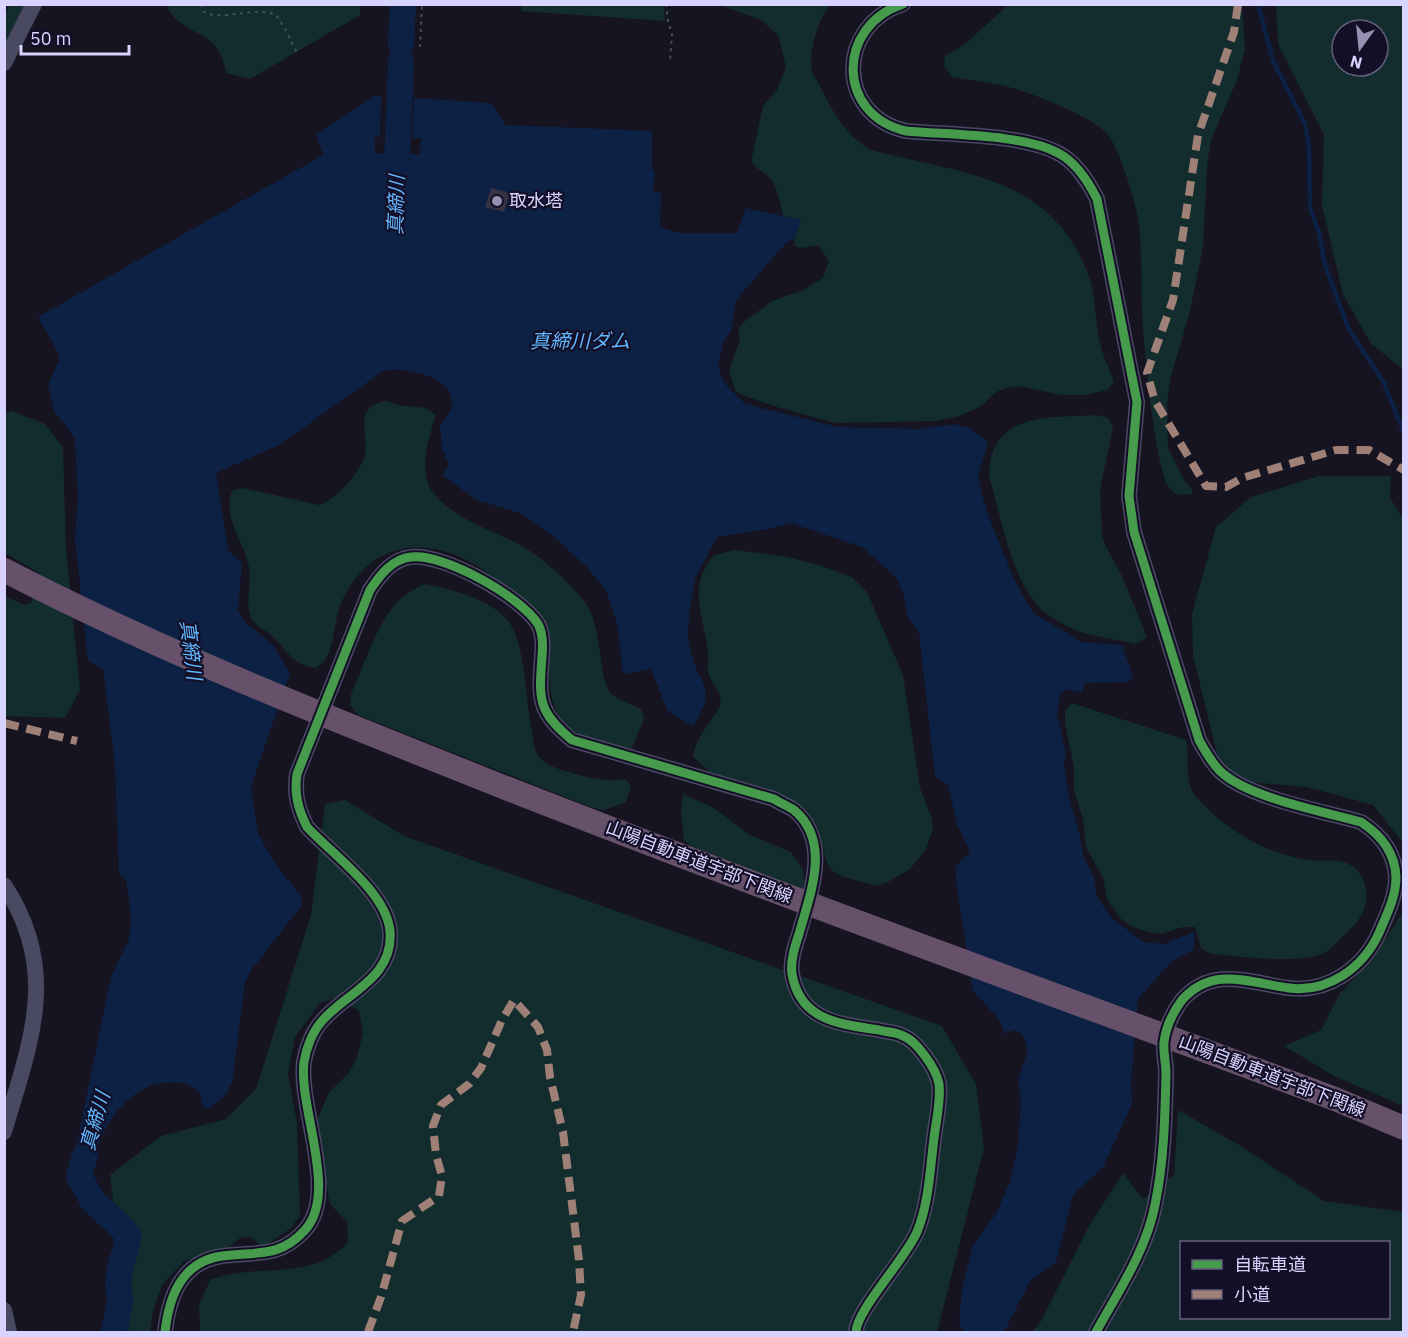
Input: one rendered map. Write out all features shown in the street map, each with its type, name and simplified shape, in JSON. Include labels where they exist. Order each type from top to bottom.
[{"type":"highway","name":"山陽自動車道宇部下関線","points":[[9,573],[158,645],[335,720],[696,862],[1335,1099],[1404,1128]]},
{"type":"street","points":[[4,63],[34,4]]},
{"type":"street","points":[[903,4],[878,15],[860,37],[855,50],[852,63],[855,87],[868,110],[878,120],[906,131],[1017,141],[1052,150],[1059,153],[1080,172],[1096,199],[1102,217],[1137,402],[1130,496],[1134,532],[1199,740],[1221,771],[1239,785],[1259,793],[1361,822],[1375,831],[1394,860],[1394,894],[1376,938],[1355,967],[1339,979],[1322,986],[1304,989],[1226,978],[1209,982],[1192,991],[1182,1001],[1167,1028],[1164,1043],[1166,1072],[1164,1113],[1160,1176],[1155,1207],[1137,1258],[1096,1332]]},
{"type":"street","points":[[165,1332],[167,1311],[177,1284],[195,1266],[221,1256],[260,1254],[280,1250],[289,1245],[307,1228],[317,1205],[318,1181],[303,1074],[307,1051],[320,1022],[377,973],[388,951],[390,929],[379,900],[307,827],[300,812],[295,785],[297,774],[370,590],[386,568],[411,557],[438,560],[468,572],[524,608],[539,626],[543,646],[540,698],[549,718],[572,740],[774,799],[794,810],[811,832],[815,874],[793,953],[792,972],[797,991],[804,1003],[820,1017],[837,1023],[901,1034],[914,1042],[934,1068],[939,1084],[926,1203],[916,1233],[896,1267],[867,1307],[856,1332]]},
{"type":"street","points":[[4,885],[18,906],[28,934],[35,964],[37,990],[33,1033],[4,1132]]},
{"type":"street","points":[[4,1310],[9,1332]]},
{"type":"path","points":[[201,4],[204,12],[214,16],[271,13],[279,21],[297,52]]},
{"type":"path","points":[[420,47],[422,4]]},
{"type":"path","points":[[666,4],[672,34],[670,60]]},
{"type":"green space","points":[[166,4],[361,5],[360,15],[250,79],[226,73],[222,57],[216,47],[208,39],[181,23]]},
{"type":"green space","points":[[522,4],[664,5],[665,21],[521,11]]},
{"type":"green space","points":[[9,5],[29,5],[5,51],[5,16]]},
{"type":"green space","points":[[720,5],[830,5],[815,36],[812,70],[835,114],[854,138],[871,150],[971,174],[1001,185],[1029,199],[1054,219],[1074,245],[1090,280],[1100,345],[1114,382],[1107,390],[1086,395],[1062,395],[1018,386],[996,392],[980,407],[959,416],[936,421],[835,423],[777,407],[735,391],[729,370],[740,340],[738,329],[772,301],[803,290],[823,278],[829,261],[818,245],[801,248],[795,246],[794,239],[801,220],[783,216],[773,182],[751,162],[763,106],[777,90],[786,67],[778,35],[761,20]]},
{"type":"green space","points":[[1008,5],[1242,5],[1245,49],[1237,80],[1211,140],[1207,167],[1203,247],[1190,311],[1170,380],[1167,404],[1168,448],[1184,480],[1192,489],[1192,494],[1183,495],[1171,490],[1165,479],[1160,460],[1145,348],[1139,225],[1127,178],[1113,142],[1089,120],[1058,105],[1001,85],[952,77],[944,66],[945,56],[965,44]]},
{"type":"green space","points":[[1276,5],[1403,5],[1403,369],[1371,344],[1343,294],[1322,206],[1324,135],[1278,44]]},
{"type":"green space","points":[[386,401],[401,406],[425,408],[436,415],[425,459],[425,468],[430,487],[437,497],[457,514],[535,554],[565,580],[584,601],[595,624],[608,688],[616,697],[641,709],[644,719],[632,748],[596,741],[564,723],[553,701],[548,632],[510,592],[485,571],[465,559],[444,551],[404,548],[386,554],[369,565],[354,580],[342,601],[329,652],[325,660],[316,668],[301,664],[254,622],[249,610],[249,567],[230,510],[232,491],[243,488],[319,505],[326,502],[340,491],[359,469],[366,445],[365,415],[376,404]]},
{"type":"green space","points":[[12,411],[45,424],[63,447],[66,549],[80,690],[65,718],[5,716],[4,596],[25,605],[31,603],[39,573],[5,553],[5,414]]},
{"type":"green space","points":[[1097,415],[1108,418],[1113,427],[1100,490],[1102,536],[1122,576],[1147,637],[1136,644],[1080,632],[1056,620],[1041,609],[1022,581],[1015,565],[989,476],[992,455],[1000,439],[1011,429],[1025,422],[1042,418]]},
{"type":"green space","points":[[1319,476],[1391,476],[1390,498],[1404,520],[1403,843],[1373,805],[1307,787],[1235,781],[1220,765],[1193,656],[1192,614],[1216,527],[1251,497]]},
{"type":"green space","points":[[735,550],[788,557],[822,566],[852,577],[867,592],[903,675],[920,788],[932,819],[933,830],[925,851],[910,869],[888,882],[877,886],[841,876],[831,870],[826,860],[818,827],[805,809],[765,788],[710,772],[693,757],[697,743],[718,711],[721,700],[708,672],[708,652],[699,602],[701,579],[714,555]]},
{"type":"green space","points":[[424,584],[473,597],[505,618],[512,627],[520,649],[533,741],[539,757],[554,767],[579,775],[605,780],[626,779],[631,787],[626,802],[605,810],[593,808],[358,715],[350,705],[351,694],[379,628],[406,594]]},
{"type":"green space","points":[[1072,703],[1186,740],[1189,781],[1194,794],[1217,817],[1241,835],[1282,854],[1310,860],[1345,862],[1355,868],[1363,880],[1366,891],[1363,911],[1356,924],[1324,953],[1313,957],[1285,959],[1211,954],[1201,948],[1195,927],[1183,927],[1161,934],[1147,932],[1129,925],[1120,918],[1107,899],[1103,878],[1086,847],[1083,819],[1074,791],[1074,768],[1065,723],[1065,711]]},
{"type":"green space","points":[[683,794],[714,808],[750,835],[791,852],[803,870],[805,886],[802,889],[690,846],[684,840],[681,810]]},
{"type":"green space","points":[[345,800],[404,836],[942,1026],[976,1084],[984,1148],[937,1332],[200,1332],[199,1305],[210,1280],[246,1272],[283,1270],[317,1263],[333,1255],[348,1242],[347,1222],[330,1204],[315,1125],[329,1092],[348,1074],[356,1060],[363,1033],[359,1011],[338,997],[319,1004],[295,1037],[288,1073],[297,1124],[300,1216],[290,1229],[263,1247],[250,1237],[240,1238],[226,1250],[184,1261],[162,1285],[153,1312],[150,1332],[129,1332],[110,1175],[161,1136],[226,1119],[256,1089],[311,915],[325,804]]},
{"type":"green space","points":[[1403,911],[1403,1106],[1336,1077],[1284,1046],[1321,1030],[1340,993],[1375,956]]},
{"type":"green space","points":[[1178,1110],[1241,1146],[1324,1201],[1403,1212],[1403,1332],[1032,1332],[1040,1323],[1089,1226],[1123,1173],[1143,1199],[1174,1175]]},
{"type":"water","name":"真締川ダム","points":[[375,96],[381,96],[380,137],[375,137],[375,153],[420,154],[421,138],[412,138],[414,98],[491,103],[505,125],[652,131],[652,169],[655,172],[653,191],[661,193],[660,227],[678,233],[737,233],[746,208],[801,220],[794,239],[786,243],[736,300],[731,331],[723,343],[718,367],[725,384],[745,404],[838,427],[920,429],[954,424],[971,429],[988,442],[978,476],[982,495],[1013,577],[1033,613],[1082,642],[1122,645],[1133,677],[1129,682],[1085,683],[1082,693],[1068,689],[1060,695],[1057,713],[1066,755],[1064,765],[1069,798],[1083,856],[1094,878],[1097,897],[1112,919],[1144,942],[1164,944],[1194,932],[1194,949],[1171,962],[1138,999],[1131,1082],[1132,1104],[1103,1167],[1073,1195],[1056,1262],[1030,1281],[1004,1332],[963,1332],[959,1322],[962,1289],[973,1245],[996,1214],[1010,1182],[1018,1146],[1021,1102],[1018,1080],[1028,1050],[1022,1033],[1014,1030],[1005,1034],[998,1018],[973,991],[956,880],[956,866],[970,852],[957,824],[948,785],[935,776],[919,632],[908,618],[904,596],[897,578],[862,547],[791,523],[769,529],[717,537],[695,579],[689,616],[688,641],[695,666],[705,687],[706,701],[694,726],[668,712],[651,669],[623,674],[617,623],[606,591],[588,568],[553,536],[520,513],[477,500],[443,476],[449,464],[442,449],[440,425],[450,411],[452,399],[447,389],[438,381],[411,371],[383,371],[279,445],[216,473],[228,550],[242,563],[238,610],[245,622],[273,645],[290,673],[251,786],[258,834],[278,868],[302,897],[301,906],[252,969],[245,982],[232,1083],[226,1094],[209,1109],[203,1107],[199,1092],[187,1084],[164,1083],[140,1091],[121,1107],[106,1129],[93,1164],[92,1185],[81,1191],[70,1177],[111,977],[129,939],[131,922],[126,880],[119,873],[115,764],[103,669],[88,661],[75,538],[78,499],[75,440],[55,413],[48,385],[59,360],[59,354],[38,317],[323,155],[316,134]]},
{"type":"building","name":"取水塔","points":[[491,188],[510,193],[504,212],[485,207]]},
{"type":"waterway","name":"真締川","points":[[401,44],[403,4]]},
{"type":"waterway","points":[[1258,4],[1273,61],[1305,124],[1309,148],[1310,208],[1319,233],[1325,265],[1349,330],[1384,383],[1404,433]]},
{"type":"waterway","name":"真締川","points":[[396,186],[401,62]]},
{"type":"waterway","name":"真締川","points":[[85,1156],[79,1176],[93,1201],[128,1235],[118,1282],[120,1301],[114,1332]]},
{"type":"marked path","points":[[1238,4],[1234,32],[1198,135],[1173,300],[1147,373],[1155,401],[1206,486],[1226,487],[1242,478],[1336,450],[1369,450],[1404,470]]},
{"type":"marked path","points":[[4,723],[77,741]]},
{"type":"marked path","points":[[368,1332],[381,1297],[402,1221],[439,1196],[442,1176],[436,1155],[433,1126],[441,1105],[469,1084],[481,1068],[502,1020],[514,1000],[538,1027],[547,1050],[550,1077],[563,1132],[579,1260],[581,1295],[573,1332]]},
{"type":"cycle path","points":[[903,4],[881,15],[865,31],[856,50],[853,70],[857,90],[867,107],[883,122],[906,131],[985,136],[1043,147],[1058,153],[1076,167],[1097,199],[1137,402],[1129,496],[1134,532],[1199,740],[1220,771],[1248,789],[1286,802],[1361,822],[1386,845],[1395,868],[1394,892],[1379,933],[1364,957],[1343,976],[1303,989],[1246,980],[1219,980],[1194,989],[1182,1000],[1168,1025],[1164,1042],[1166,1073],[1164,1139],[1158,1189],[1151,1222],[1138,1255],[1096,1332]]},
{"type":"cycle path","points":[[165,1332],[174,1294],[187,1273],[196,1265],[222,1256],[266,1252],[286,1246],[305,1230],[314,1214],[318,1194],[318,1172],[306,1102],[304,1081],[306,1051],[322,1021],[367,983],[385,961],[390,931],[386,916],[369,888],[307,827],[298,801],[297,774],[370,590],[382,573],[392,564],[411,557],[442,562],[461,569],[499,590],[529,613],[538,624],[542,635],[540,683],[546,712],[572,740],[774,799],[794,810],[806,823],[812,837],[815,869],[792,959],[792,974],[796,990],[803,1002],[824,1017],[836,1022],[896,1033],[908,1039],[917,1046],[929,1062],[939,1084],[939,1104],[921,1221],[903,1256],[864,1311],[856,1332]]},
{"type":"place","name":"取水塔","points":[[497,201]]}]
